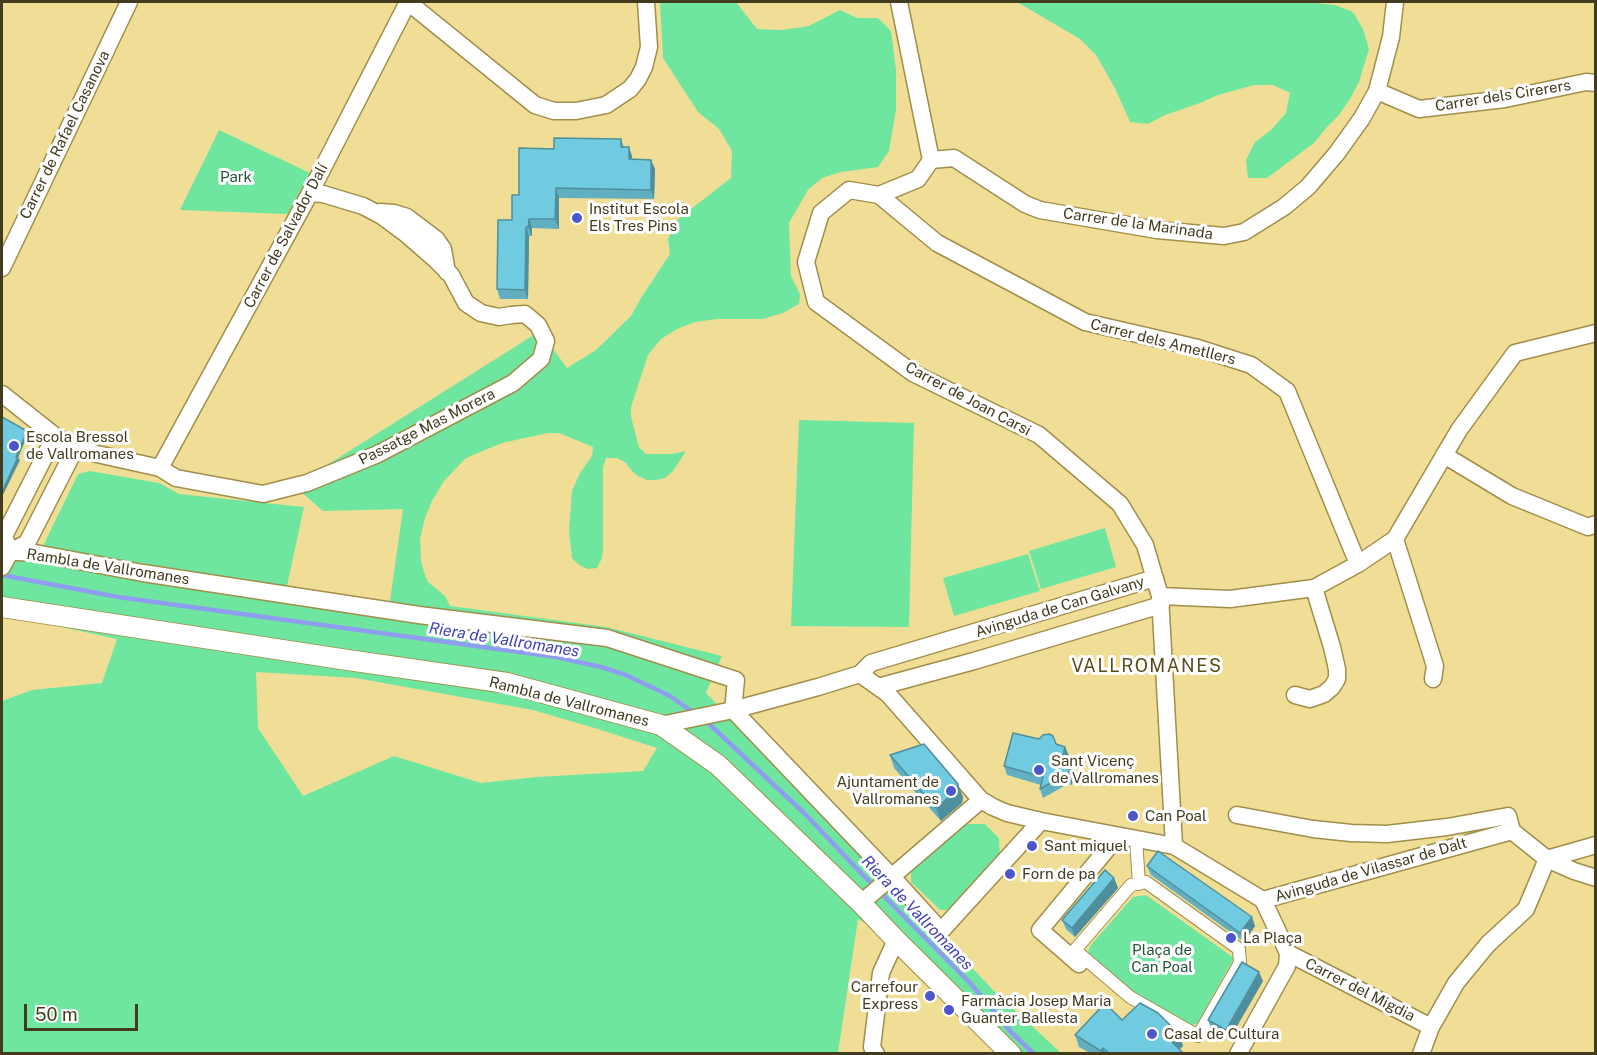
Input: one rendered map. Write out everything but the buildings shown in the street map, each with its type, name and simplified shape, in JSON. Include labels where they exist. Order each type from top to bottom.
[{"type":"street","name":"Carrer de Rafael Casanova","points":[[2,268],[129,2]]},
{"type":"street","points":[[408,2],[535,105],[554,111],[576,111],[606,105],[630,89],[639,79],[649,47],[646,2]]},
{"type":"street","name":"Carrer de Salvador Dalí","points":[[160,468],[310,193],[408,2]]},
{"type":"street","points":[[879,195],[918,178],[931,160],[899,2]]},
{"type":"street","name":"Carrer de la Marinada","points":[[931,160],[954,158],[1025,204],[1040,210],[1157,230],[1224,236],[1244,232],[1284,207],[1308,187],[1362,118],[1377,91],[1391,38],[1395,2]]},
{"type":"street","name":"Carrer dels Cirerers","points":[[1377,91],[1419,109],[1504,99],[1586,82],[1596,83]]},
{"type":"street","name":"Carrer de Joan Carsi","points":[[879,195],[849,190],[821,213],[806,262],[816,302],[913,373],[1038,435],[1120,504],[1145,545],[1155,578]]},
{"type":"street","name":"Passatge Mas Morera","points":[[2,393],[55,436],[76,447],[160,468],[176,478],[263,494],[307,483],[378,454],[513,383],[541,359],[546,341],[538,325],[525,314],[499,317],[481,313],[466,303],[451,275],[405,232],[363,206],[323,194],[310,193]]},
{"type":"street","name":"Carrer dels Ametllers","points":[[879,195],[937,243],[1085,322],[1198,348],[1251,364],[1287,391],[1358,564]]},
{"type":"street","name":"Avinguda de Can Galvany","points":[[878,687],[974,661],[1161,600],[1230,599],[1314,588],[1358,564],[1395,539],[1459,430],[1515,353],[1596,333]]},
{"type":"street","points":[[4,557],[4,536],[55,436]]},
{"type":"street","points":[[4,557],[27,543],[76,447]]},
{"type":"street","points":[[1444,455],[1512,496],[1588,526],[1596,524]]},
{"type":"street","points":[[1395,539],[1435,666],[1433,679]]},
{"type":"street","name":"Rambla de Vallromanes","points":[[4,557],[31,552],[154,574],[419,615],[607,638],[736,680],[733,710]]},
{"type":"street","name":"Avinguda de Can Galvany","points":[[661,725],[733,710],[860,674],[871,663],[1155,578],[1161,600]]},
{"type":"street","points":[[1295,695],[1311,699],[1324,694],[1332,687],[1336,679],[1337,669],[1332,647],[1314,588]]},
{"type":"street","points":[[1161,600],[1174,846]]},
{"type":"street","name":"Rambla de Vallromanes","points":[[2,607],[507,683],[661,725],[718,765],[861,903],[1011,1053]]},
{"type":"street","points":[[860,674],[888,694],[981,800],[861,903]]},
{"type":"street","points":[[733,710],[941,931],[1041,821]]},
{"type":"street","name":"Avinguda de Vilassar de Dalt","points":[[981,800],[1008,813],[1041,821],[1174,846],[1263,900],[1512,831]]},
{"type":"street","points":[[1237,815],[1322,830],[1387,834],[1447,827],[1508,816],[1512,831],[1547,859],[1596,878]]},
{"type":"street","points":[[1078,964],[1040,930],[1118,836]]},
{"type":"street","points":[[1137,839],[1139,884]]},
{"type":"street","points":[[1547,859],[1596,845]]},
{"type":"street","points":[[1420,1053],[1431,1027],[1456,983],[1488,944],[1526,909],[1547,859]]},
{"type":"street","points":[[1146,882],[1239,949],[1240,963],[1198,1036],[1130,998],[1075,950],[1131,885],[1139,884],[1146,882]]},
{"type":"street","points":[[1238,1053],[1287,966],[1288,953],[1263,900]]},
{"type":"street","points":[[876,1053],[872,1047],[881,973],[896,940]]},
{"type":"street","name":"Carrer del Migdia","points":[[1288,953],[1431,1027]]},
{"type":"green space","points":[[660,2],[736,2],[757,29],[782,30],[809,26],[840,10],[857,18],[878,18],[891,31],[896,70],[896,110],[889,151],[878,167],[841,172],[822,178],[808,190],[789,223],[791,276],[800,294],[799,304],[783,313],[763,319],[717,319],[695,322],[661,339],[648,355],[631,407],[631,417],[639,447],[646,454],[672,454],[686,451],[673,471],[665,478],[656,480],[647,480],[638,476],[625,462],[617,458],[606,458],[603,467],[603,548],[602,558],[597,568],[588,569],[579,565],[572,558],[569,531],[572,491],[580,473],[592,456],[593,447],[559,433],[548,433],[502,443],[473,455],[465,459],[444,481],[432,501],[420,539],[421,561],[428,582],[445,596],[450,606],[606,627],[722,656],[706,693],[858,846],[993,990],[1061,1053],[1002,1053],[878,930],[858,919],[838,1053],[2,1053],[2,701],[32,690],[102,683],[117,639],[2,614],[2,557],[388,615],[403,509],[323,511],[291,483],[308,477],[537,333],[551,346],[567,368],[596,350],[631,316],[670,254],[668,239],[678,219],[731,178],[732,151],[719,129],[698,112],[663,58]],"holes":[[[256,672],[356,678],[533,710],[657,748],[643,771],[537,777],[481,783],[394,756],[303,796],[258,728]]]},
{"type":"green space","points":[[1017,2],[1316,3],[1335,5],[1353,12],[1363,29],[1369,49],[1359,82],[1350,99],[1314,143],[1267,178],[1248,178],[1246,160],[1255,142],[1271,130],[1286,113],[1290,93],[1273,85],[1254,85],[1218,95],[1165,115],[1148,124],[1130,122],[1115,88],[1096,55],[1080,39]]},
{"type":"green space","name":"Park","points":[[219,130],[310,173],[288,214],[180,210]]},
{"type":"green space","points":[[799,420],[914,423],[909,627],[791,626]]},
{"type":"green space","points":[[90,471],[159,483],[179,494],[304,507],[287,586],[42,548],[78,474]]},
{"type":"green space","points":[[1105,528],[1116,567],[1041,589],[1029,551]]},
{"type":"green space","points":[[1028,554],[1040,591],[954,616],[943,578]]},
{"type":"green space","points":[[963,824],[985,824],[999,838],[1000,858],[952,910],[940,910],[911,882],[911,870]]},
{"type":"green space","name":"Plaça de Can Poal","points":[[1146,895],[1234,958],[1197,1024],[1192,1025],[1135,993],[1088,952],[1090,946],[1133,897]]},
{"type":"waterway","name":"Riera de Vallromanes","points":[[2,575],[118,597],[556,657],[626,675],[670,696],[694,713]]},
{"type":"waterway","name":"Riera de Vallromanes","points":[[706,721],[805,814],[971,984],[1011,1032],[1034,1054]]},
{"type":"place","name":"Institut Escola Els Tres Pins","points":[[577,218]]},
{"type":"place","name":"Escola Bressol de Vallromanes","points":[[14,446]]},
{"type":"place","name":"Sant Vicenç de Vallromanes","points":[[1039,770]]},
{"type":"place","name":"Ajuntament de Vallromanes","points":[[951,791]]},
{"type":"place","name":"Can Poal","points":[[1133,816]]},
{"type":"place","name":"Sant miquel","points":[[1032,846]]},
{"type":"place","name":"Forn de pa","points":[[1010,874]]},
{"type":"place","name":"La Plaça","points":[[1231,938]]},
{"type":"place","name":"Carrefour Express","points":[[930,996]]},
{"type":"place","name":"Farmàcia Josep Maria Guanter Ballesta","points":[[949,1010]]},
{"type":"place","name":"Casal de Cultura","points":[[1152,1034]]},
{"type":"district","name":"VALLROMANES","points":[[1147,666]]}]
